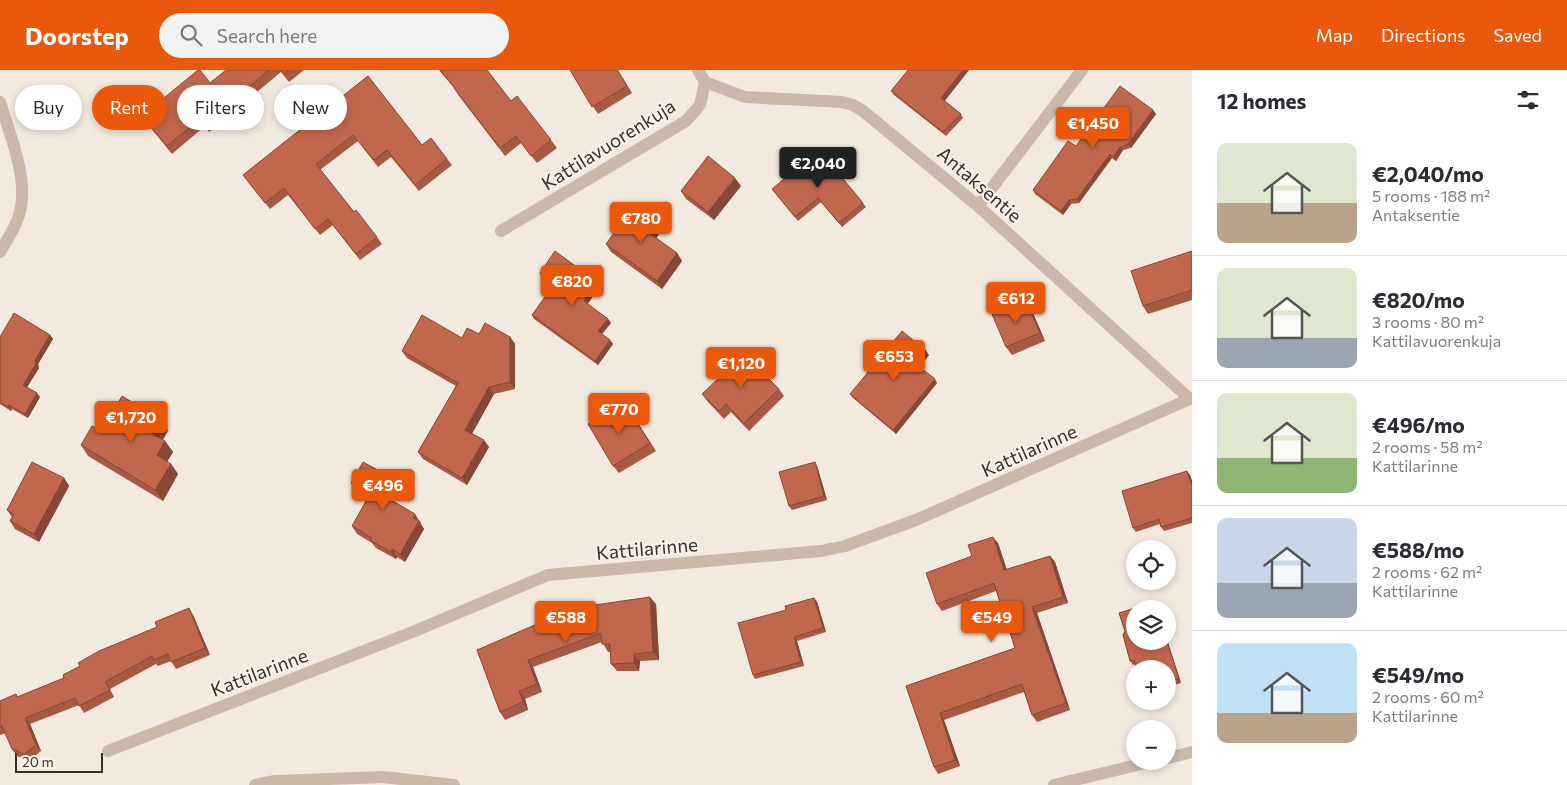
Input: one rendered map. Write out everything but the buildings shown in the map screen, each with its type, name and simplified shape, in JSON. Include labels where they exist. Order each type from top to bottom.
[{"type":"street","points":[[698,70],[705,82]]},
{"type":"street","points":[[978,206],[1082,70]]},
{"type":"street","name":"Antaksentie","points":[[705,82],[745,97],[842,102],[853,105],[863,111],[978,206],[1191,398]]},
{"type":"street","name":"Kattilavuorenkuja","points":[[501,231],[686,122],[700,105],[705,82]]},
{"type":"street","points":[[0,102],[21,174],[22,190],[21,208],[14,229],[0,252]]},
{"type":"street","name":"Kattilarinne","points":[[108,752],[415,631],[548,575],[821,551],[845,546],[926,516],[1191,398]]},
{"type":"street","points":[[1176,756],[1192,752]]},
{"type":"street","points":[[1054,785],[1126,768]]},
{"type":"street","points":[[255,785],[275,781],[383,777],[454,785]]}]
